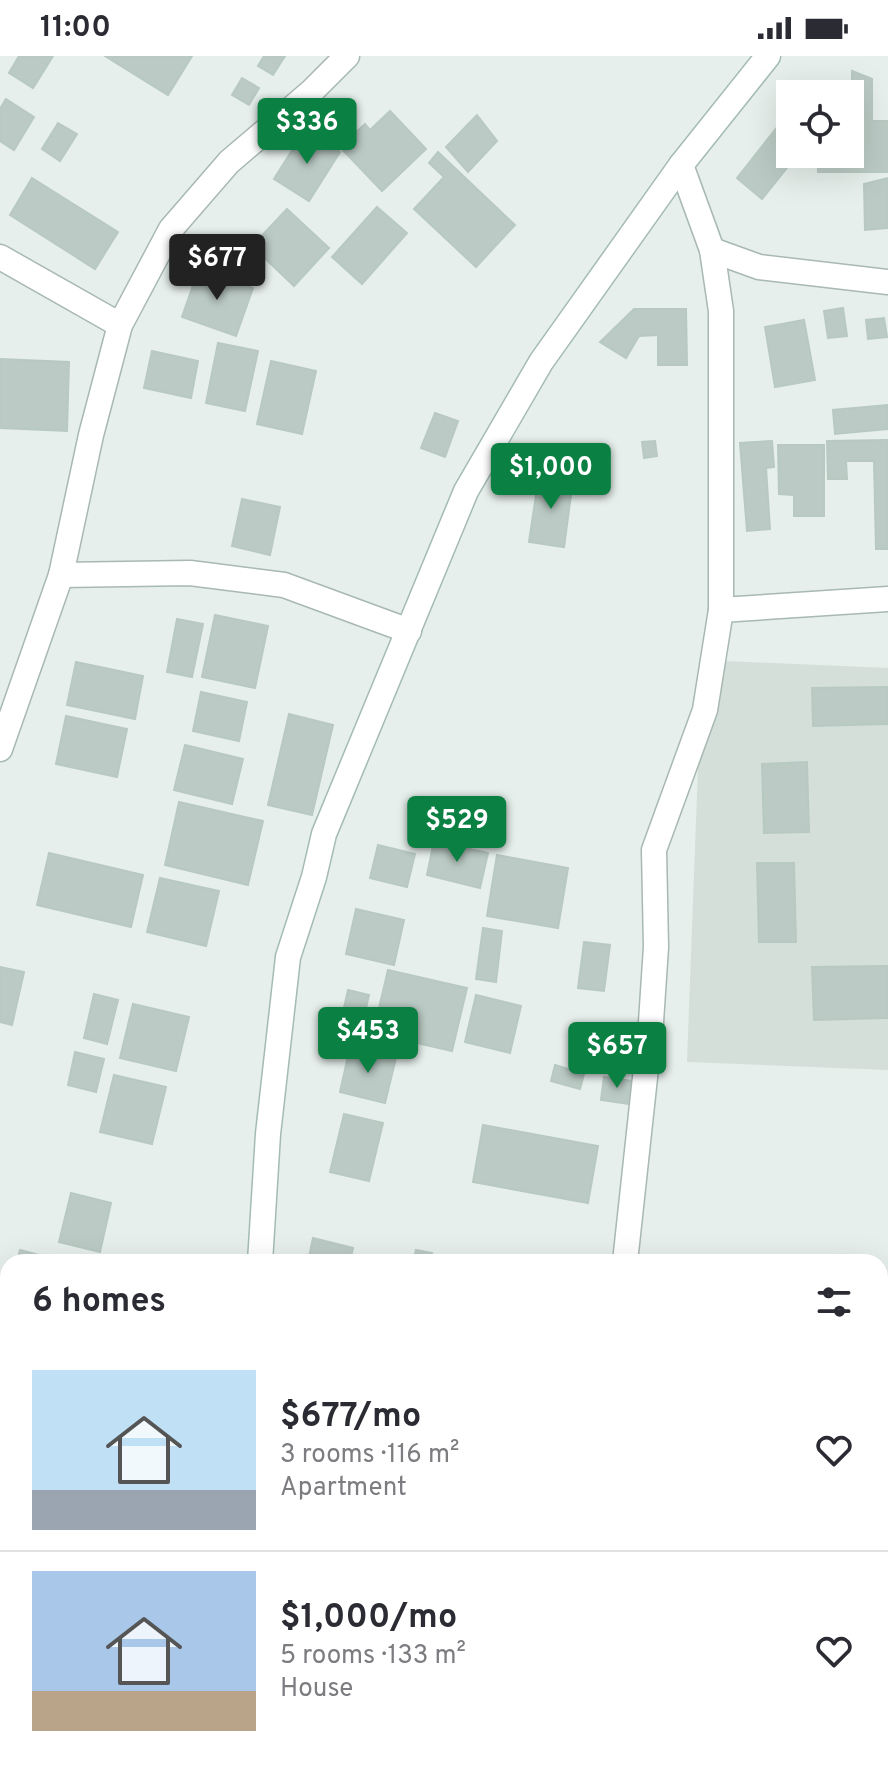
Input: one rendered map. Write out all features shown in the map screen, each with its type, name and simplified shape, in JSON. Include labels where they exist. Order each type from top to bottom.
[{"type":"street","points":[[0,749],[61,575],[91,435],[120,325],[171,229],[229,162],[311,92],[347,56]]},
{"type":"street","points":[[260,1254],[268,1134],[288,957],[314,877],[324,834],[466,491],[541,362],[681,165],[768,56]]},
{"type":"street","points":[[626,1254],[651,1022],[656,947],[654,850],[705,710],[721,610],[721,311],[712,250],[681,165]]},
{"type":"street","points":[[712,250],[759,267],[888,282]]},
{"type":"street","points":[[0,257],[120,325]]},
{"type":"street","points":[[61,575],[190,573],[284,585],[409,631]]},
{"type":"street","points":[[721,610],[888,599]]},
{"type":"shaded area","points":[[702,660],[888,668],[888,1070],[687,1062]]},
{"type":"building","points":[[19,56],[53,56],[33,88],[9,73]]},
{"type":"building","points":[[105,56],[192,56],[168,95]]},
{"type":"building","points":[[264,56],[285,56],[273,75],[258,66]]},
{"type":"building","points":[[852,71],[872,79],[872,121],[888,121],[888,172],[818,172],[818,168],[864,168],[864,80],[852,80]]},
{"type":"building","points":[[242,78],[259,88],[249,105],[232,95]]},
{"type":"building","points":[[6,99],[34,117],[14,150],[0,141],[0,109]]},
{"type":"building","points":[[390,111],[426,149],[382,191],[340,147],[365,124],[370,130]]},
{"type":"building","points":[[477,115],[497,141],[468,172],[446,147]]},
{"type":"building","points":[[58,123],[77,134],[60,161],[42,149]]},
{"type":"building","points":[[776,129],[776,168],[787,168],[762,199],[737,178]]},
{"type":"building","points":[[305,130],[340,152],[309,201],[274,179]]},
{"type":"building","points":[[438,152],[515,225],[476,267],[414,209],[444,177],[429,163]]},
{"type":"building","points":[[32,178],[118,232],[95,269],[10,215]]},
{"type":"building","points":[[888,178],[888,228],[865,230],[864,184]]},
{"type":"building","points":[[377,207],[407,233],[362,284],[332,257]]},
{"type":"building","points":[[287,209],[329,248],[294,286],[252,246]]},
{"type":"building","points":[[199,268],[253,288],[236,336],[182,317]]},
{"type":"building","points":[[843,308],[847,336],[828,338],[824,311]]},
{"type":"building","points":[[634,309],[686,309],[687,365],[658,365],[658,335],[639,336],[626,358],[600,342]]},
{"type":"building","points":[[884,318],[887,337],[868,339],[866,320]]},
{"type":"building","points":[[804,320],[815,380],[775,387],[765,327]]},
{"type":"building","points":[[218,343],[258,351],[245,411],[206,403]]},
{"type":"building","points":[[152,351],[198,361],[191,398],[144,388]]},
{"type":"building","points":[[0,359],[69,362],[67,431],[0,428]]},
{"type":"building","points":[[271,361],[316,371],[302,434],[257,424]]},
{"type":"building","points":[[888,405],[888,429],[835,434],[833,410]]},
{"type":"building","points":[[435,413],[458,421],[445,457],[421,448]]},
{"type":"building","points":[[888,440],[888,549],[876,549],[874,461],[846,461],[847,479],[828,479],[827,441]]},
{"type":"building","points":[[655,441],[657,456],[644,458],[642,442]]},
{"type":"building","points":[[772,441],[774,467],[766,468],[770,529],[747,531],[740,443]]},
{"type":"building","points":[[778,445],[824,445],[824,516],[794,516],[794,495],[779,494]]},
{"type":"building","points":[[539,475],[573,480],[564,547],[529,542]]},
{"type":"building","points":[[242,499],[280,507],[270,555],[232,546]]},
{"type":"building","points":[[215,615],[268,626],[255,688],[202,677]]},
{"type":"building","points":[[177,619],[203,624],[192,677],[167,672]]},
{"type":"building","points":[[76,662],[143,676],[135,719],[67,705]]},
{"type":"building","points":[[888,687],[888,724],[813,726],[812,688]]},
{"type":"building","points":[[201,692],[247,702],[239,741],[193,731]]},
{"type":"building","points":[[289,714],[333,725],[312,815],[268,805]]},
{"type":"building","points":[[66,716],[127,729],[117,777],[56,764]]},
{"type":"building","points":[[185,745],[243,759],[232,804],[174,790]]},
{"type":"building","points":[[807,762],[809,832],[764,833],[762,764]]},
{"type":"building","points":[[179,802],[263,821],[248,885],[165,865]]},
{"type":"building","points":[[434,841],[488,853],[480,888],[427,875]]},
{"type":"building","points":[[378,845],[415,854],[407,887],[370,878]]},
{"type":"building","points":[[49,853],[143,875],[131,927],[37,905]]},
{"type":"building","points":[[497,855],[568,868],[558,928],[487,916]]},
{"type":"building","points":[[757,863],[794,863],[796,942],[759,942]]},
{"type":"building","points":[[160,878],[219,891],[206,946],[147,932]]},
{"type":"building","points":[[356,909],[404,920],[394,965],[346,954]]},
{"type":"building","points":[[483,928],[502,931],[496,982],[476,979]]},
{"type":"building","points":[[584,942],[610,945],[604,991],[578,988]]},
{"type":"building","points":[[888,966],[888,1018],[814,1020],[812,967]]},
{"type":"building","points":[[0,967],[24,972],[12,1025],[0,1022]]},
{"type":"building","points":[[388,970],[467,988],[452,1051],[373,1033]]},
{"type":"building","points":[[348,990],[369,995],[362,1026],[341,1021]]},
{"type":"building","points":[[94,994],[118,1000],[107,1044],[84,1038]]},
{"type":"building","points":[[476,995],[521,1006],[510,1053],[465,1042]]},
{"type":"building","points":[[133,1004],[189,1017],[176,1071],[120,1058]]},
{"type":"building","points":[[350,1047],[396,1058],[385,1103],[340,1092]]},
{"type":"building","points":[[75,1052],[104,1059],[96,1092],[68,1085]]},
{"type":"building","points":[[555,1065],[584,1074],[580,1089],[551,1081]]},
{"type":"building","points":[[114,1075],[166,1087],[152,1144],[100,1132]]},
{"type":"building","points":[[604,1077],[633,1081],[630,1104],[601,1100]]},
{"type":"building","points":[[344,1114],[383,1123],[369,1181],[330,1172]]},
{"type":"building","points":[[483,1125],[598,1146],[588,1203],[473,1182]]},
{"type":"building","points":[[71,1193],[111,1203],[100,1252],[59,1242]]},
{"type":"building","points":[[313,1238],[353,1248],[352,1254],[310,1254]]},
{"type":"building","points":[[416,1250],[432,1253],[432,1254],[415,1254]]}]
